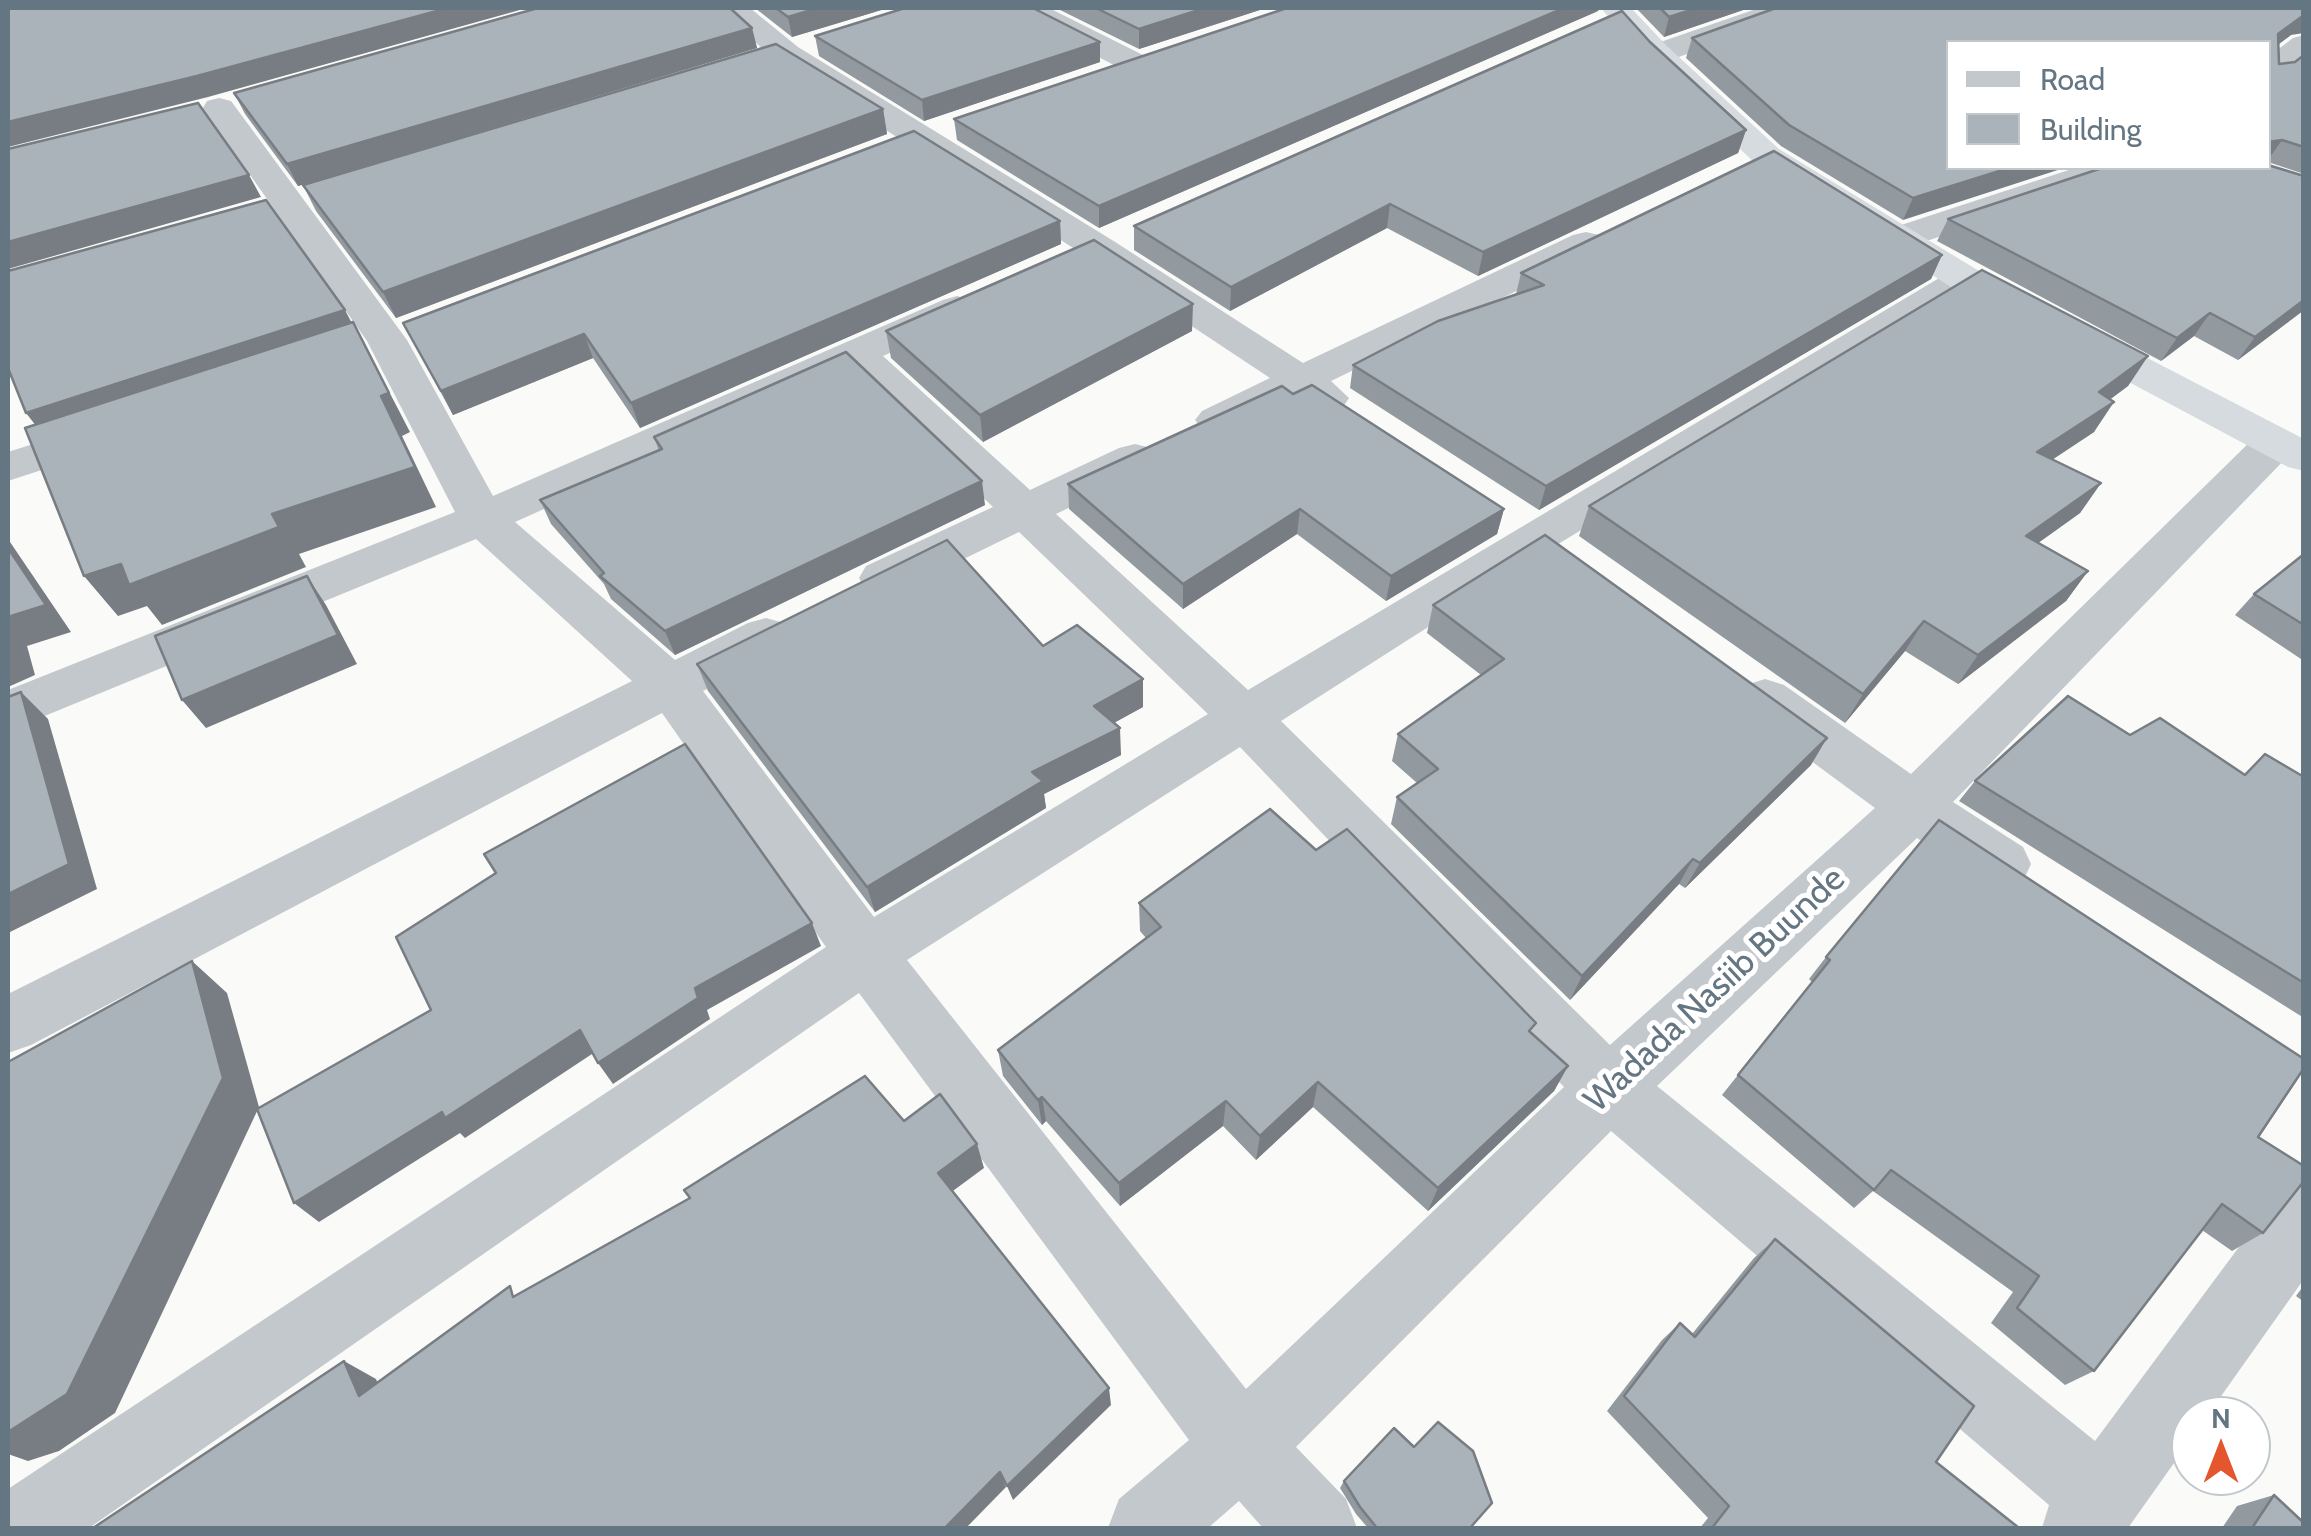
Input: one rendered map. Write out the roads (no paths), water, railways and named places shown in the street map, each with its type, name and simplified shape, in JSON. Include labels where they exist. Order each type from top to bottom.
[{"type":"highway","points":[[1608,18],[1657,54],[1749,165],[1899,238],[1965,280],[2289,451]]},
{"type":"street","points":[[733,8],[787,54],[1099,247],[1367,422]]},
{"type":"street","points":[[1027,8],[1138,64]]},
{"type":"street","points":[[1657,54],[1786,8]]},
{"type":"street","points":[[2274,85],[2304,44]]},
{"type":"street","points":[[1084,83],[1175,52]]},
{"type":"street","points":[[219,108],[387,340],[482,520],[670,684],[866,954],[1242,1446],[1317,1528]]},
{"type":"street","points":[[1899,238],[2102,170]]},
{"type":"street","points":[[8,1025],[670,684],[1024,508],[1624,226]]},
{"type":"street","points":[[20,1528],[866,954],[1533,533],[1965,280]]},
{"type":"street","points":[[8,711],[482,520],[995,292]]},
{"type":"street","points":[[856,352],[1244,718],[1609,1088],[2090,1513],[2304,1218]]},
{"type":"street","points":[[8,467],[144,422]]},
{"type":"street","name":"Wadada Nasiib Buunde","points":[[1148,1528],[1242,1446],[1609,1088],[2289,451]]},
{"type":"street","points":[[1726,671],[1914,806],[2044,890]]}]
